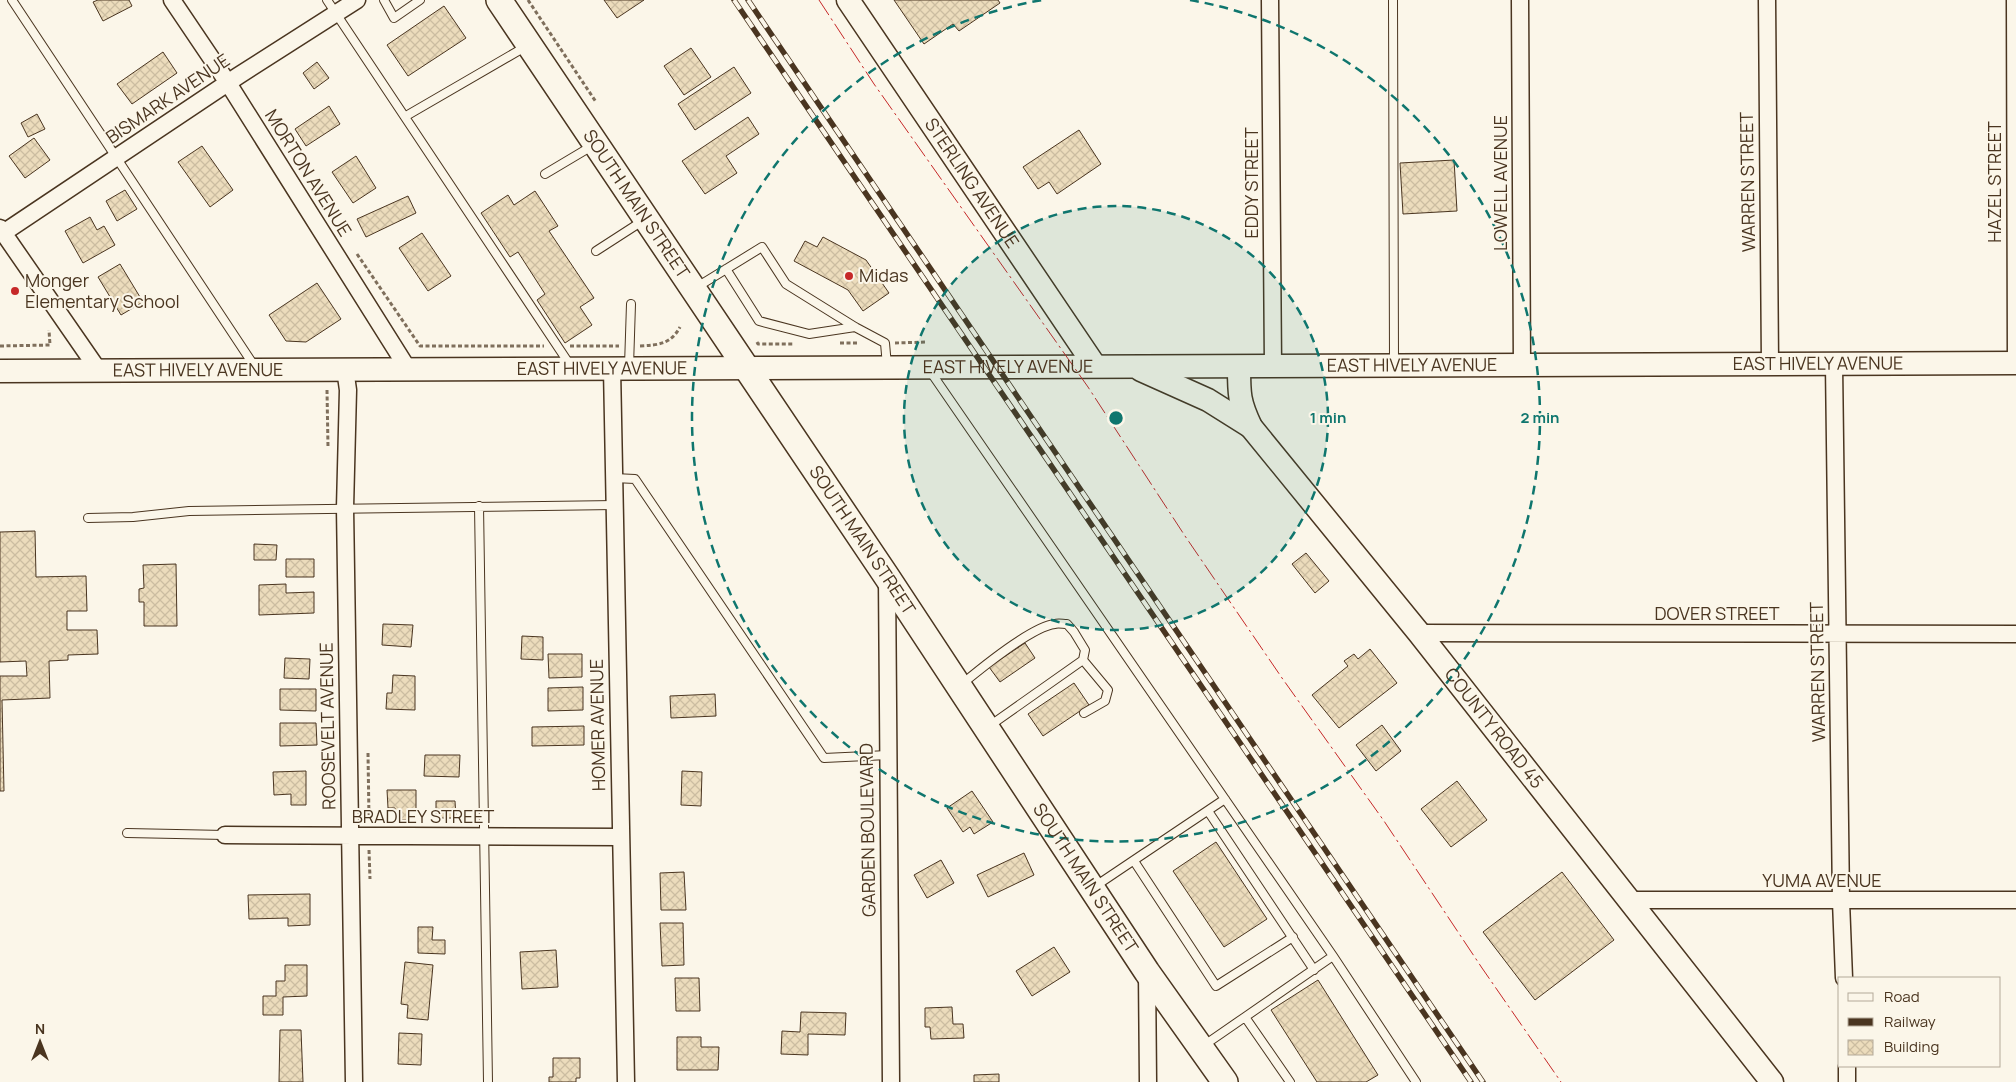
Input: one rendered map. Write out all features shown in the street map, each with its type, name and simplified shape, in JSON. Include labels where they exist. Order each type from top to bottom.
[{"type":"main road","name":"SOUTH MAIN STREET","points":[[500,0],[887,577],[1147,972],[1225,1082]]},
{"type":"street","name":"MORTON AVENUE","points":[[172,0],[228,83],[408,369]]},
{"type":"street","name":"BISMARK AVENUE","points":[[2,230],[228,83],[332,7],[357,0]]},
{"type":"street","name":"STERLING AVENUE","points":[[848,0],[1095,366]]},
{"type":"street","name":"EDDY STREET","points":[[1270,0],[1273,366]]},
{"type":"street","name":"LOWELL AVENUE","points":[[1520,0],[1522,366]]},
{"type":"street","name":"WARREN STREET","points":[[1767,0],[1770,364]]},
{"type":"street","name":"HAZEL STREET","points":[[2015,0],[2016,363]]},
{"type":"street","points":[[2,230],[99,370]]},
{"type":"street","name":"EAST HIVELY AVENUE","points":[[0,371],[572,368],[623,361],[746,369],[2016,363]]},
{"type":"street","name":"HOMER AVENUE","points":[[623,361],[614,478],[614,505],[626,1082]]},
{"type":"street","name":"WARREN STREET","points":[[1834,365],[1841,901],[1844,977]]},
{"type":"street","points":[[1132,366],[1208,400],[1251,427]]},
{"type":"street","name":"COUNTY ROAD 45","points":[[1239,367],[1242,408],[1251,427],[1419,633],[1772,1082]]},
{"type":"street","name":"ROOSEVELT AVENUE","points":[[345,369],[348,390],[345,508],[354,1082]]},
{"type":"street","name":"GARDEN BOULEVARD","points":[[887,577],[891,1082]]},
{"type":"street","name":"DOVER STREET","points":[[1419,633],[2016,634]]},
{"type":"street","name":"BRADLEY STREET","points":[[225,836],[620,837]]},
{"type":"street","name":"YUMA AVENUE","points":[[1628,900],[2016,900]]},
{"type":"street","points":[[1147,972],[1148,1082]]},
{"type":"street","points":[[1847,1067],[1848,1082]]},
{"type":"lane","points":[[12,0],[257,370]]},
{"type":"lane","points":[[384,0],[394,18],[420,0]]},
{"type":"lane","points":[[1393,0],[1394,366]]},
{"type":"lane","points":[[332,7],[572,368]]},
{"type":"lane","points":[[406,116],[529,45]]},
{"type":"lane","points":[[545,174],[595,143]]},
{"type":"lane","points":[[596,251],[646,219]]},
{"type":"lane","points":[[693,289],[762,247],[786,284],[855,327],[885,343],[888,367]]},
{"type":"lane","points":[[726,269],[759,320],[809,334],[855,327]]},
{"type":"lane","points":[[623,361],[631,304]]},
{"type":"lane","points":[[928,367],[1334,956],[1412,1081]]},
{"type":"lane","points":[[614,478],[635,479],[824,758],[888,755]]},
{"type":"lane","points":[[88,518],[133,517],[189,511],[614,505]]},
{"type":"lane","points":[[479,506],[488,1082]]},
{"type":"lane","points":[[959,686],[994,658],[1028,636],[1053,623],[1067,624],[1074,632],[1085,650],[1083,660],[987,728]]},
{"type":"lane","points":[[1083,660],[1108,690],[1105,701],[1084,713]]},
{"type":"lane","points":[[1092,888],[1225,799]]},
{"type":"lane","points":[[1208,811],[1314,970]]},
{"type":"lane","points":[[127,833],[225,836]]},
{"type":"lane","points":[[1134,861],[1216,986],[1293,937]]},
{"type":"lane","points":[[1201,1048],[1334,956]]},
{"type":"lane","points":[[1245,1017],[1290,1082]]},
{"type":"path","points":[[528,0],[596,102]]},
{"type":"path","points":[[354,248],[420,346],[557,346],[623,361],[667,342],[676,335],[680,327]]},
{"type":"path","points":[[0,346],[50,345],[49,328]]},
{"type":"path","points":[[368,746],[370,885]]},
{"type":"building","points":[[98,0],[129,0],[132,6],[103,21],[93,2]]},
{"type":"building","points":[[604,0],[644,0],[617,18]]},
{"type":"building","points":[[894,0],[998,0],[1000,3],[959,31],[953,24],[924,44]]},
{"type":"building","points":[[444,6],[466,38],[408,76],[387,45]]},
{"type":"building","points":[[691,48],[711,77],[684,95],[664,66]]},
{"type":"building","points":[[163,52],[177,73],[132,104],[117,84]]},
{"type":"building","points":[[317,62],[329,78],[314,89],[303,73]]},
{"type":"building","points":[[734,67],[751,93],[695,130],[678,104]]},
{"type":"building","points":[[329,106],[340,124],[306,146],[295,129]]},
{"type":"building","points":[[37,114],[45,129],[28,137],[21,123]]},
{"type":"building","points":[[748,117],[759,134],[726,156],[737,173],[705,194],[682,161]]},
{"type":"building","points":[[1079,130],[1101,164],[1057,194],[1049,182],[1038,189],[1023,167]]},
{"type":"building","points":[[34,138],[50,160],[25,178],[9,156]]},
{"type":"building","points":[[202,146],[233,190],[210,207],[178,162]]},
{"type":"building","points":[[356,156],[376,188],[353,203],[332,172]]},
{"type":"building","points":[[1454,160],[1457,211],[1403,214],[1400,163]]},
{"type":"building","points":[[125,190],[137,209],[117,221],[106,201]]},
{"type":"building","points":[[535,191],[558,226],[549,231],[594,298],[580,307],[592,325],[565,343],[537,300],[545,294],[518,252],[510,257],[481,213],[508,195],[514,205]]},
{"type":"building","points":[[408,196],[416,213],[366,237],[357,219]]},
{"type":"building","points":[[90,217],[97,230],[104,226],[115,245],[83,263],[65,231]]},
{"type":"building","points":[[422,233],[451,276],[428,291],[399,248]]},
{"type":"building","name":"Midas","points":[[823,237],[866,260],[889,293],[863,311],[848,290],[794,261],[805,241],[817,247]]},
{"type":"building","points":[[120,264],[143,302],[121,315],[98,277]]},
{"type":"building","points":[[317,283],[341,319],[306,342],[286,341],[269,315]]},
{"type":"building","points":[[35,531],[36,577],[86,576],[87,611],[67,611],[67,630],[97,630],[98,654],[68,655],[68,660],[49,661],[50,698],[2,700],[4,791],[0,791],[0,676],[27,676],[26,661],[0,662],[0,532]]},
{"type":"building","points":[[254,544],[277,545],[276,560],[254,560]]},
{"type":"building","points":[[1306,553],[1329,581],[1315,593],[1292,564]]},
{"type":"building","points":[[286,559],[314,559],[314,577],[286,577]]},
{"type":"building","points":[[176,564],[177,626],[144,626],[144,602],[139,602],[139,589],[144,588],[143,565]]},
{"type":"building","points":[[286,584],[286,593],[314,592],[314,613],[259,615],[259,585]]},
{"type":"building","points":[[383,624],[413,625],[411,647],[382,645]]},
{"type":"building","points":[[522,636],[543,637],[543,660],[521,659]]},
{"type":"building","points":[[1025,643],[1035,658],[1000,682],[989,667]]},
{"type":"building","points":[[1370,649],[1397,683],[1339,728],[1312,695],[1348,666],[1344,661],[1354,654],[1358,659]]},
{"type":"building","points":[[548,654],[582,654],[582,677],[549,678]]},
{"type":"building","points":[[285,658],[310,659],[309,679],[284,678]]},
{"type":"building","points":[[393,675],[415,676],[415,710],[386,709],[387,693],[392,693]]},
{"type":"building","points":[[1074,683],[1089,705],[1043,736],[1028,714]]},
{"type":"building","points":[[583,687],[583,710],[548,711],[548,688]]},
{"type":"building","points":[[280,689],[316,689],[316,711],[280,710]]},
{"type":"building","points":[[715,694],[716,716],[671,718],[670,696]]},
{"type":"building","points":[[280,723],[316,723],[317,745],[280,746]]},
{"type":"building","points":[[1382,725],[1401,751],[1376,771],[1356,745]]},
{"type":"building","points":[[584,726],[584,745],[532,746],[532,727]]},
{"type":"building","points":[[425,755],[460,755],[459,777],[424,776]]},
{"type":"building","points":[[306,771],[306,805],[291,805],[291,794],[274,795],[273,772]]},
{"type":"building","points":[[682,771],[702,772],[701,806],[681,805]]},
{"type":"building","points":[[1457,781],[1487,820],[1451,847],[1421,809]]},
{"type":"building","points":[[387,790],[416,790],[416,810],[407,810],[407,820],[395,820],[395,808],[388,808]]},
{"type":"building","points":[[972,791],[993,822],[974,834],[970,827],[963,832],[947,808]]},
{"type":"building","points":[[436,801],[455,801],[456,818],[436,818]]},
{"type":"building","points":[[1216,842],[1267,919],[1224,947],[1173,871]]},
{"type":"building","points":[[1024,853],[1034,875],[988,897],[977,875]]},
{"type":"building","points":[[941,860],[954,883],[927,898],[914,875]]},
{"type":"building","points":[[684,872],[686,910],[661,910],[660,873]]},
{"type":"building","points":[[1562,872],[1614,940],[1535,1000],[1483,932]]},
{"type":"building","points":[[310,894],[310,925],[288,926],[288,918],[249,919],[248,895]]},
{"type":"building","points":[[660,923],[683,923],[684,965],[662,966]]},
{"type":"building","points":[[418,927],[433,927],[432,940],[445,940],[445,954],[418,953]]},
{"type":"building","points":[[1054,947],[1070,972],[1032,996],[1016,971]]},
{"type":"building","points":[[556,950],[558,987],[522,989],[520,952]]},
{"type":"building","points":[[405,962],[433,965],[428,1020],[407,1018],[408,1005],[401,1004]]},
{"type":"building","points":[[285,965],[307,965],[307,996],[283,997],[283,1015],[263,1015],[263,996],[276,996],[276,981],[285,981]]},
{"type":"building","points":[[675,978],[699,978],[700,1011],[676,1011]]},
{"type":"building","points":[[1318,980],[1378,1075],[1366,1082],[1317,1082],[1271,1010]]},
{"type":"building","points":[[952,1007],[953,1024],[963,1024],[964,1038],[931,1039],[930,1027],[925,1027],[925,1008]]},
{"type":"building","points":[[801,1012],[846,1013],[845,1035],[808,1034],[808,1055],[781,1054],[782,1031],[800,1032]]},
{"type":"building","points":[[280,1030],[301,1030],[303,1082],[279,1082]]},
{"type":"building","points":[[399,1033],[422,1034],[421,1065],[398,1064]]},
{"type":"building","points":[[677,1037],[701,1037],[701,1047],[719,1047],[718,1070],[677,1070]]},
{"type":"building","points":[[553,1058],[580,1058],[580,1078],[576,1078],[576,1082],[549,1082],[549,1077],[553,1077]]},
{"type":"building","points":[[999,1074],[999,1082],[974,1082],[974,1075]]},
{"type":"railway","points":[[734,0],[1471,1082]]},
{"type":"railway","points":[[748,0],[1483,1082]]},
{"type":"power","points":[[819,0],[874,84],[1088,387],[1185,536],[1282,678],[1384,821],[1561,1082]]},
{"type":"place","name":"Midas","points":[[849,276]]},
{"type":"place","name":"Monger Elementary School","points":[[15,291]]}]
